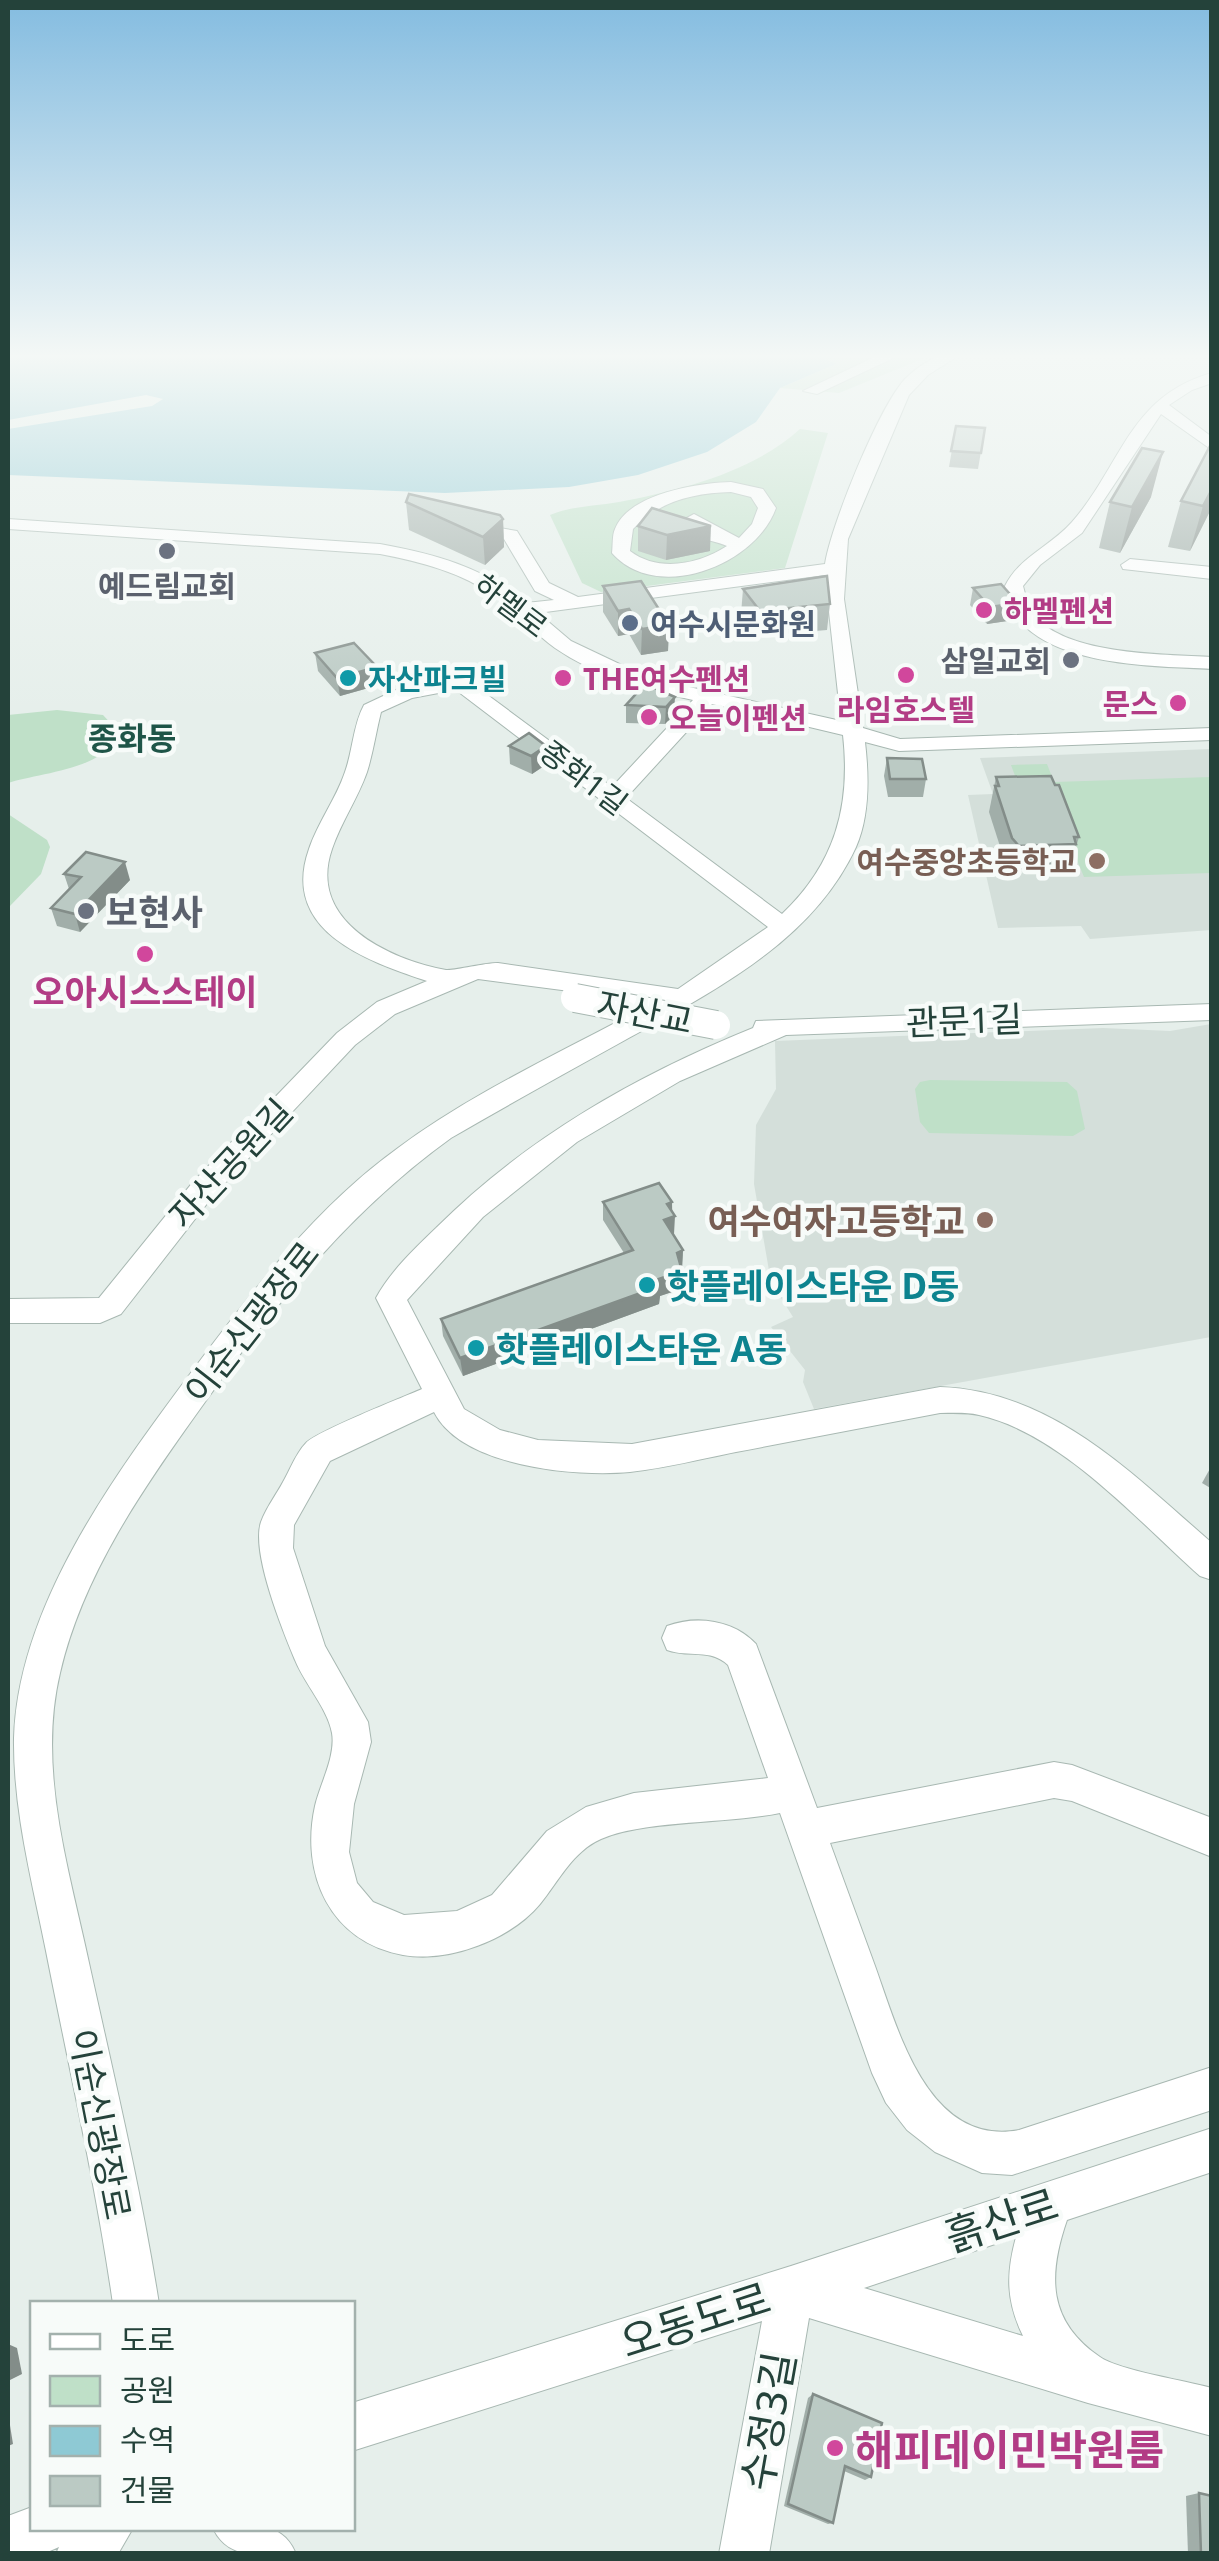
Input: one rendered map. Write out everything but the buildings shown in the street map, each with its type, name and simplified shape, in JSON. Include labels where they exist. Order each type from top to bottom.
[{"type":"street","name":"이순신광장로","points":[[135,2301],[48,1864],[34,1770],[38,1688],[67,1600],[101,1534],[186,1403],[234,1338],[352,1200],[441,1130],[682,998],[784,927],[825,878],[851,829],[855,802],[852,731],[834,568],[840,537],[866,473]]},
{"type":"street","points":[[1113,473],[1086,518],[1062,542],[1019,574],[1014,593],[1019,608],[1035,624],[1081,649],[1212,663]]},
{"type":"street","points":[[730,486],[759,495],[767,506],[762,525],[741,545],[700,564],[651,570],[632,563],[621,552],[620,539],[626,525],[650,506],[690,491],[730,486]]},
{"type":"street","points":[[690,491],[697,526]]},
{"type":"street","points":[[697,526],[759,495]]},
{"type":"street","points":[[650,506],[741,545]]},
{"type":"street","points":[[448,522],[511,535],[542,587],[555,596],[577,602]]},
{"type":"street","name":"하멜로","points":[[8,524],[400,552],[462,570],[494,587],[556,640],[594,662],[643,682],[916,746],[1212,734]]},
{"type":"street","points":[[626,525],[762,525]]},
{"type":"street","points":[[1130,565],[1212,573]]},
{"type":"street","points":[[522,610],[834,568]]},
{"type":"street","name":"종화1길","points":[[451,980],[359,947],[326,917],[318,898],[319,852],[356,772],[371,710],[433,687],[460,687],[784,927]]},
{"type":"street","points":[[613,799],[705,699]]},
{"type":"street","name":"자산공원길","points":[[8,1311],[100,1311],[110,1306],[204,1189],[346,1040],[386,1008],[471,972],[498,970],[682,998]]},
{"type":"street","name":"자산교","points":[[451,980],[575,998],[716,1026]]},
{"type":"street","name":"관문1길","points":[[716,1026],[1212,1012]]},
{"type":"street","points":[[781,1026],[674,1071],[606,1110],[528,1163],[446,1233],[391,1298],[454,1418],[468,1430],[529,1450],[574,1459],[632,1458],[951,1399],[988,1403],[1063,1438],[1212,1565]]},
{"type":"street","points":[[440,1395],[318,1451],[289,1499],[275,1533],[312,1661],[351,1728],[352,1742],[330,1845],[334,1874],[354,1908],[392,1934],[426,1939],[449,1934],[505,1909],[526,1889],[553,1852],[586,1826],[623,1815],[742,1802],[799,1810],[1054,1780],[1212,1838]]},
{"type":"street","points":[[680,1638],[717,1638],[739,1650],[893,2073],[910,2103],[954,2138],[1000,2154],[1017,2152],[1212,2088]]},
{"type":"street","name":"흙산로","points":[[791,2289],[1212,2150]]},
{"type":"street","points":[[1050,2202],[1028,2271],[1032,2304],[1048,2336],[1088,2379]]},
{"type":"street","name":"오동도로","points":[[355,2426],[791,2289],[1088,2379],[1212,2412]]},
{"type":"street","name":"수정3길","points":[[744,2554],[791,2289]]},
{"type":"street","points":[[8,2541],[36,2531]]},
{"type":"street","points":[[82,2554],[105,2531]]},
{"type":"street","points":[[112,2554],[124,2531]]},
{"type":"street","points":[[242,2531],[271,2554]]},
{"type":"shaded area","name":"여수중앙초등학교","points":[[1211,749],[1211,930],[1090,939],[1081,926],[998,928],[968,795],[993,794],[980,758]]},
{"type":"shaded area","name":"여수여자고등학교","points":[[1211,1024],[1211,1337],[814,1409],[803,1382],[805,1370],[771,1327],[793,1317],[771,1282],[754,1184],[756,1125],[776,1089],[775,1041],[1103,1028],[1170,1031]]},
{"type":"green space","points":[[726,473],[815,473],[785,568],[601,592],[582,583],[550,515],[643,497]]},
{"type":"green space","points":[[57,710],[103,715],[117,730],[113,743],[89,761],[8,783],[8,715]]},
{"type":"green space","points":[[1047,764],[1054,782],[1211,777],[1211,873],[1084,877],[1051,797],[1023,797],[1011,765]]},
{"type":"green space","points":[[8,814],[47,840],[50,847],[41,874],[8,908]]},
{"type":"green space","points":[[920,1082],[1067,1082],[1077,1091],[1085,1129],[1073,1136],[929,1133],[920,1122],[915,1089]]},
{"type":"water","points":[[645,473],[569,487],[445,493],[8,475]]},
{"type":"place","name":"예드림교회","points":[[167,551]]},
{"type":"place","name":"하멜펜션","points":[[984,610]]},
{"type":"place","name":"여수시문화원","points":[[630,623]]},
{"type":"place","name":"삼일교회","points":[[1071,660]]},
{"type":"place","name":"라임호스텔","points":[[906,675]]},
{"type":"place","name":"자산파크빌","points":[[348,678]]},
{"type":"place","name":"THE여수펜션","points":[[563,678]]},
{"type":"place","name":"문스","points":[[1178,703]]},
{"type":"place","name":"오늘이펜션","points":[[649,717]]},
{"type":"place","name":"여수중앙초등학교","points":[[1097,861]]},
{"type":"place","name":"보현사","points":[[86,911]]},
{"type":"place","name":"오아시스스테이","points":[[145,954]]},
{"type":"place","name":"여수여자고등학교","points":[[985,1220]]},
{"type":"place","name":"핫플레이스타운 D동","points":[[647,1285]]},
{"type":"place","name":"핫플레이스타운 A동","points":[[476,1348]]},
{"type":"place","name":"해피데이민박원룸","points":[[835,2448]]},
{"type":"district","name":"종화동","points":[[132,737]]}]
